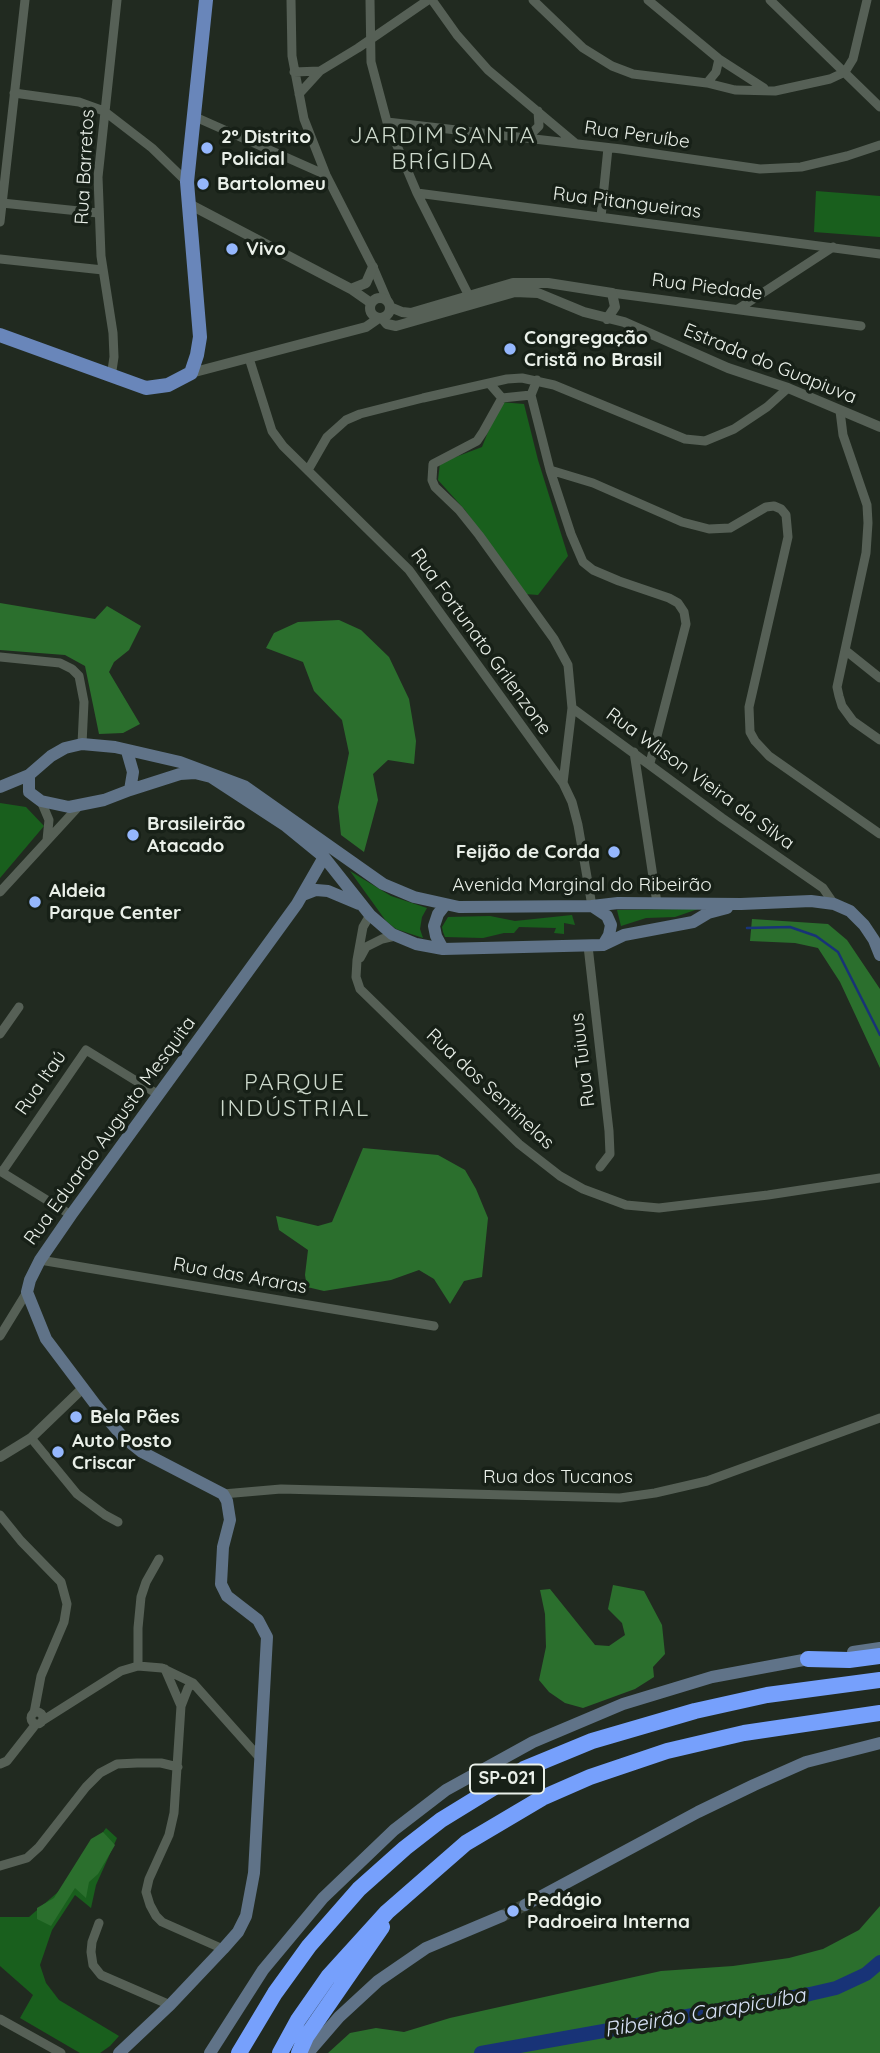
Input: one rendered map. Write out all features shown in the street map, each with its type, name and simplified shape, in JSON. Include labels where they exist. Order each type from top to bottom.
[{"type":"highway","points":[[808,1659],[849,1660],[880,1656]]},
{"type":"highway","name":"SP-021","points":[[239,2053],[275,1993],[309,1945],[359,1889],[441,1820],[514,1775],[592,1741],[684,1714],[767,1695],[880,1680]]},
{"type":"highway","name":"SP-021","points":[[280,2053],[298,2020],[328,1976],[387,1912],[466,1843],[542,1798],[590,1777],[667,1751],[744,1733],[880,1713]]},
{"type":"highway","points":[[299,2053],[306,2037],[378,1935],[387,1912]]},
{"type":"main road","points":[[0,335],[139,386],[155,388],[168,385],[191,373],[200,337],[187,182],[206,0]]},
{"type":"main road","points":[[0,788],[29,775],[65,748],[82,744]]},
{"type":"main road","name":"Avenida Marginal do Ribeirão","points":[[82,744],[101,745],[180,762],[244,786],[383,884],[414,897],[445,905],[470,907],[811,901],[834,904],[850,911],[864,925],[880,955]]},
{"type":"main road","points":[[127,751],[133,772],[130,790]]},
{"type":"main road","name":"Avenida Marginal do Ribeirão","points":[[79,806],[180,774],[195,773],[211,777],[286,826],[324,857],[367,910],[396,936],[416,944],[443,948],[603,945],[624,935],[693,922],[708,913],[741,904]]},
{"type":"main road","points":[[29,775],[29,792]]},
{"type":"main road","points":[[0,788],[29,792],[41,801],[57,806],[79,806]]},
{"type":"main road","name":"Rua Eduardo Augusto Mesquita","points":[[27,1292],[40,1261],[71,1215],[303,895],[324,857]]},
{"type":"main road","points":[[303,895],[328,891],[367,910]]},
{"type":"main road","points":[[443,948],[434,926],[445,905]]},
{"type":"main road","points":[[592,906],[607,916],[611,925],[603,945]]},
{"type":"main road","points":[[27,1292],[46,1339],[122,1436],[142,1451],[222,1494],[227,1501],[230,1520],[223,1547],[220,1584],[227,1596],[258,1620],[267,1637],[251,1899],[238,1932],[170,2005],[119,2053]]},
{"type":"main road","points":[[210,2053],[263,1970],[316,1906],[369,1852],[446,1790],[533,1742],[623,1704],[712,1677],[880,1648]]},
{"type":"main road","points":[[525,1905],[754,1785],[806,1762],[880,1743]]},
{"type":"main road","points":[[308,2053],[338,2017],[389,1973],[426,1948],[502,1916]]},
{"type":"street","points":[[0,222],[3,167],[25,0]]},
{"type":"street","name":"Rua Barretos","points":[[111,377],[113,333],[97,213],[104,111],[117,0]]},
{"type":"street","points":[[191,373],[366,327],[389,313],[389,304],[373,267],[327,175],[304,119],[292,56],[291,0]]},
{"type":"street","points":[[189,204],[351,289],[370,306],[373,316],[381,318],[387,324],[394,326],[469,302],[417,193],[387,122],[373,73],[369,41],[370,0]]},
{"type":"street","points":[[299,94],[320,71],[430,0],[488,70],[576,145]]},
{"type":"street","points":[[533,0],[583,48],[612,66],[633,74],[707,83],[735,90],[783,90],[830,79],[845,72],[853,59],[867,0]]},
{"type":"street","points":[[648,0],[719,59],[769,90]]},
{"type":"street","points":[[772,1],[880,107]]},
{"type":"street","points":[[707,83],[716,72],[719,59]]},
{"type":"street","points":[[295,72],[320,71]]},
{"type":"street","points":[[735,90],[742,75]]},
{"type":"street","points":[[14,93],[79,102],[104,111],[152,148],[187,182]]},
{"type":"street","points":[[527,138],[539,126],[538,111]]},
{"type":"street","points":[[193,116],[327,175]]},
{"type":"street","name":"Rua Peruíbe","points":[[387,122],[741,167],[781,169],[822,162],[880,145]]},
{"type":"street","points":[[601,217],[608,148]]},
{"type":"street","name":"Rua Pitangueiras","points":[[417,193],[880,254]]},
{"type":"street","points":[[2,203],[97,213]]},
{"type":"street","points":[[738,309],[833,247]]},
{"type":"street","points":[[0,259],[103,270]]},
{"type":"street","points":[[351,289],[366,283],[373,267]]},
{"type":"street","name":"Estrada do Guapiuva","points":[[469,302],[513,283],[548,283]]},
{"type":"street","name":"Rua Piedade","points":[[548,283],[861,326]]},
{"type":"street","points":[[584,312],[586,298],[592,290]]},
{"type":"street","name":"Estrada do Guapiuva","points":[[370,306],[380,298],[402,312],[411,313],[515,292],[538,293],[584,312],[624,322],[728,368],[788,388],[880,427]]},
{"type":"street","points":[[612,293],[615,307],[624,322]]},
{"type":"street","points":[[340,333],[358,324],[370,306]]},
{"type":"street","points":[[607,319],[615,307]]},
{"type":"street","name":"Rua Fortunato Grilenzone","points":[[249,358],[272,431],[283,446],[416,577],[563,783],[578,825],[592,906]]},
{"type":"street","points":[[308,470],[327,437],[346,420],[489,383],[522,378],[537,380],[685,439],[705,442],[734,429],[767,407],[788,388]]},
{"type":"street","points":[[537,380],[531,395],[550,470],[583,562],[605,576],[669,598],[678,603],[684,612],[686,624],[650,763]]},
{"type":"street","points":[[489,383],[502,398]]},
{"type":"street","points":[[502,398],[531,395]]},
{"type":"street","points":[[502,398],[477,441],[433,464],[432,480],[435,487],[469,521],[561,650],[568,665],[572,708],[563,783]]},
{"type":"street","points":[[840,411],[839,420],[843,435],[867,505],[868,523],[866,553],[838,687],[842,706],[853,721],[880,740]]},
{"type":"street","points":[[550,470],[593,483],[672,518],[709,529],[730,528],[766,507],[782,509],[786,516],[788,537],[749,707],[750,732],[769,756],[880,834]]},
{"type":"street","points":[[845,650],[880,678]]},
{"type":"street","points":[[0,657],[60,663],[72,668],[79,676],[84,702],[82,744]]},
{"type":"street","name":"Rua Wilson Vieira da Silva","points":[[572,708],[823,888],[834,904]]},
{"type":"street","points":[[634,752],[657,902]]},
{"type":"street","points":[[41,801],[49,820],[47,842]]},
{"type":"street","points":[[0,892],[79,806]]},
{"type":"street","points":[[806,878],[811,901]]},
{"type":"street","name":"Rua dos Sentinelas","points":[[367,910],[357,966],[358,983],[369,998],[519,1144],[560,1176],[604,1198],[644,1208],[686,1206],[880,1178]]},
{"type":"street","points":[[357,966],[366,947],[396,936]]},
{"type":"street","name":"Rua Tuiuus","points":[[589,946],[610,1154],[600,1167]]},
{"type":"street","points":[[0,1034],[19,1007]]},
{"type":"street","name":"Rua Itaú","points":[[1,1171],[86,1051],[159,1094]]},
{"type":"street","points":[[1,1171],[71,1215]]},
{"type":"street","name":"Rua das Araras","points":[[40,1261],[434,1326]]},
{"type":"street","points":[[0,1336],[27,1292]]},
{"type":"street","points":[[0,1457],[31,1438],[83,1388]]},
{"type":"street","name":"Rua dos Tucanos","points":[[222,1494],[281,1489],[620,1498],[707,1481],[880,1418]]},
{"type":"street","points":[[31,1438],[77,1494],[104,1515],[118,1522]]},
{"type":"street","points":[[0,1515],[61,1582],[67,1604],[64,1622],[41,1676],[34,1713],[41,1714],[39,1723]]},
{"type":"street","points":[[138,1666],[141,1597],[159,1559]]},
{"type":"street","points":[[0,1764],[7,1761],[39,1723],[121,1671],[138,1666],[165,1669],[193,1683],[259,1757]]},
{"type":"street","points":[[165,1669],[181,1706]]},
{"type":"street","points":[[193,1683],[188,1688],[181,1706],[174,1813],[169,1835],[146,1892],[156,1916],[162,1922],[223,1948]]},
{"type":"street","points":[[0,1866],[27,1858],[39,1847],[100,1773],[117,1764],[161,1763],[178,1768]]},
{"type":"street","points":[[99,1923],[91,1952],[93,1965],[101,1975],[170,2005]]},
{"type":"street","points":[[0,2019],[61,2053]]},
{"type":"green space","points":[[816,191],[880,196],[880,237],[814,232]]},
{"type":"green space","points":[[500,402],[524,404],[538,460],[568,556],[538,595],[525,594],[465,510],[438,480],[440,463],[482,447]]},
{"type":"green space","points":[[0,603],[95,619],[107,606],[141,626],[129,650],[114,662],[109,672],[140,724],[123,733],[99,734],[85,666],[65,655],[0,650]]},
{"type":"green space","points":[[339,620],[361,630],[389,657],[409,699],[416,741],[414,764],[388,760],[373,774],[378,800],[364,852],[341,835],[338,807],[349,753],[342,720],[314,691],[303,662],[266,648],[274,633],[298,622]]},
{"type":"green space","points":[[0,803],[26,807],[44,826],[0,878]]},
{"type":"green space","points":[[350,871],[391,896],[427,908],[420,929],[423,938],[396,929],[386,921]]},
{"type":"green space","points":[[698,909],[675,917],[646,918],[621,926],[617,910]]},
{"type":"green space","points":[[572,915],[575,925],[564,923],[564,934],[554,933],[556,928],[519,927],[514,933],[483,938],[445,937],[442,927],[448,917],[490,916],[515,921]]},
{"type":"green space","points":[[752,919],[828,924],[847,940],[880,989],[880,1068],[840,982],[818,948],[795,943],[750,941]]},
{"type":"green space","points":[[363,1148],[438,1155],[465,1170],[476,1189],[488,1218],[482,1277],[464,1281],[450,1304],[434,1279],[419,1270],[391,1280],[324,1291],[307,1287],[305,1275],[308,1250],[279,1230],[276,1216],[318,1226],[332,1222]]},
{"type":"green space","points":[[613,1585],[644,1591],[662,1625],[665,1654],[653,1667],[654,1677],[635,1689],[583,1708],[565,1703],[549,1692],[539,1680],[546,1647],[545,1614],[540,1590],[550,1589],[595,1645],[609,1646],[625,1635],[622,1623],[608,1609]]},
{"type":"green space","points":[[106,1828],[117,1838],[96,1885],[91,1908],[75,1895],[52,1930],[40,1965],[46,1983],[59,2000],[119,2036],[100,2053],[80,2053],[20,2018],[33,1995],[0,1966],[0,1917],[29,1917],[65,1886]]},
{"type":"green space","points":[[103,1832],[115,1845],[98,1874],[89,1882],[86,1898],[75,1888],[51,1926],[37,1919],[37,1908],[54,1898],[91,1839]]},
{"type":"green space","points":[[880,1906],[880,2053],[328,2053],[350,2033],[376,2028],[404,2032],[450,2018],[661,1971],[733,1966],[789,1958],[823,1949],[859,1930]]},
{"type":"waterway","points":[[747,928],[790,927],[816,936],[838,952],[880,1035]]},
{"type":"waterway","name":"Ribeirão Carapicuíba","points":[[481,2053],[810,1994],[836,1988],[866,1974],[880,1962]]},
{"type":"tunnel","points":[[502,1916],[525,1905]]},
{"type":"place","name":"2º Distrito Policial","points":[[207,148]]},
{"type":"place","name":"Bartolomeu","points":[[203,184]]},
{"type":"place","name":"Vivo","points":[[232,249]]},
{"type":"place","name":"Congregação Cristã no Brasil","points":[[510,349]]},
{"type":"place","name":"Brasileirão Atacado","points":[[133,835]]},
{"type":"place","name":"Feijão de Corda","points":[[614,852]]},
{"type":"place","name":"Aldeia Parque Center","points":[[35,902]]},
{"type":"place","name":"Bela Pães","points":[[76,1417]]},
{"type":"place","name":"Auto Posto Criscar","points":[[58,1452]]},
{"type":"place","name":"Pedágio Padroeira Interna","points":[[513,1911]]},
{"type":"district","name":"JARDIM SANTA BRÍGIDA","points":[[443,149]]},
{"type":"district","name":"PARQUE INDÚSTRIAL","points":[[295,1096]]}]
